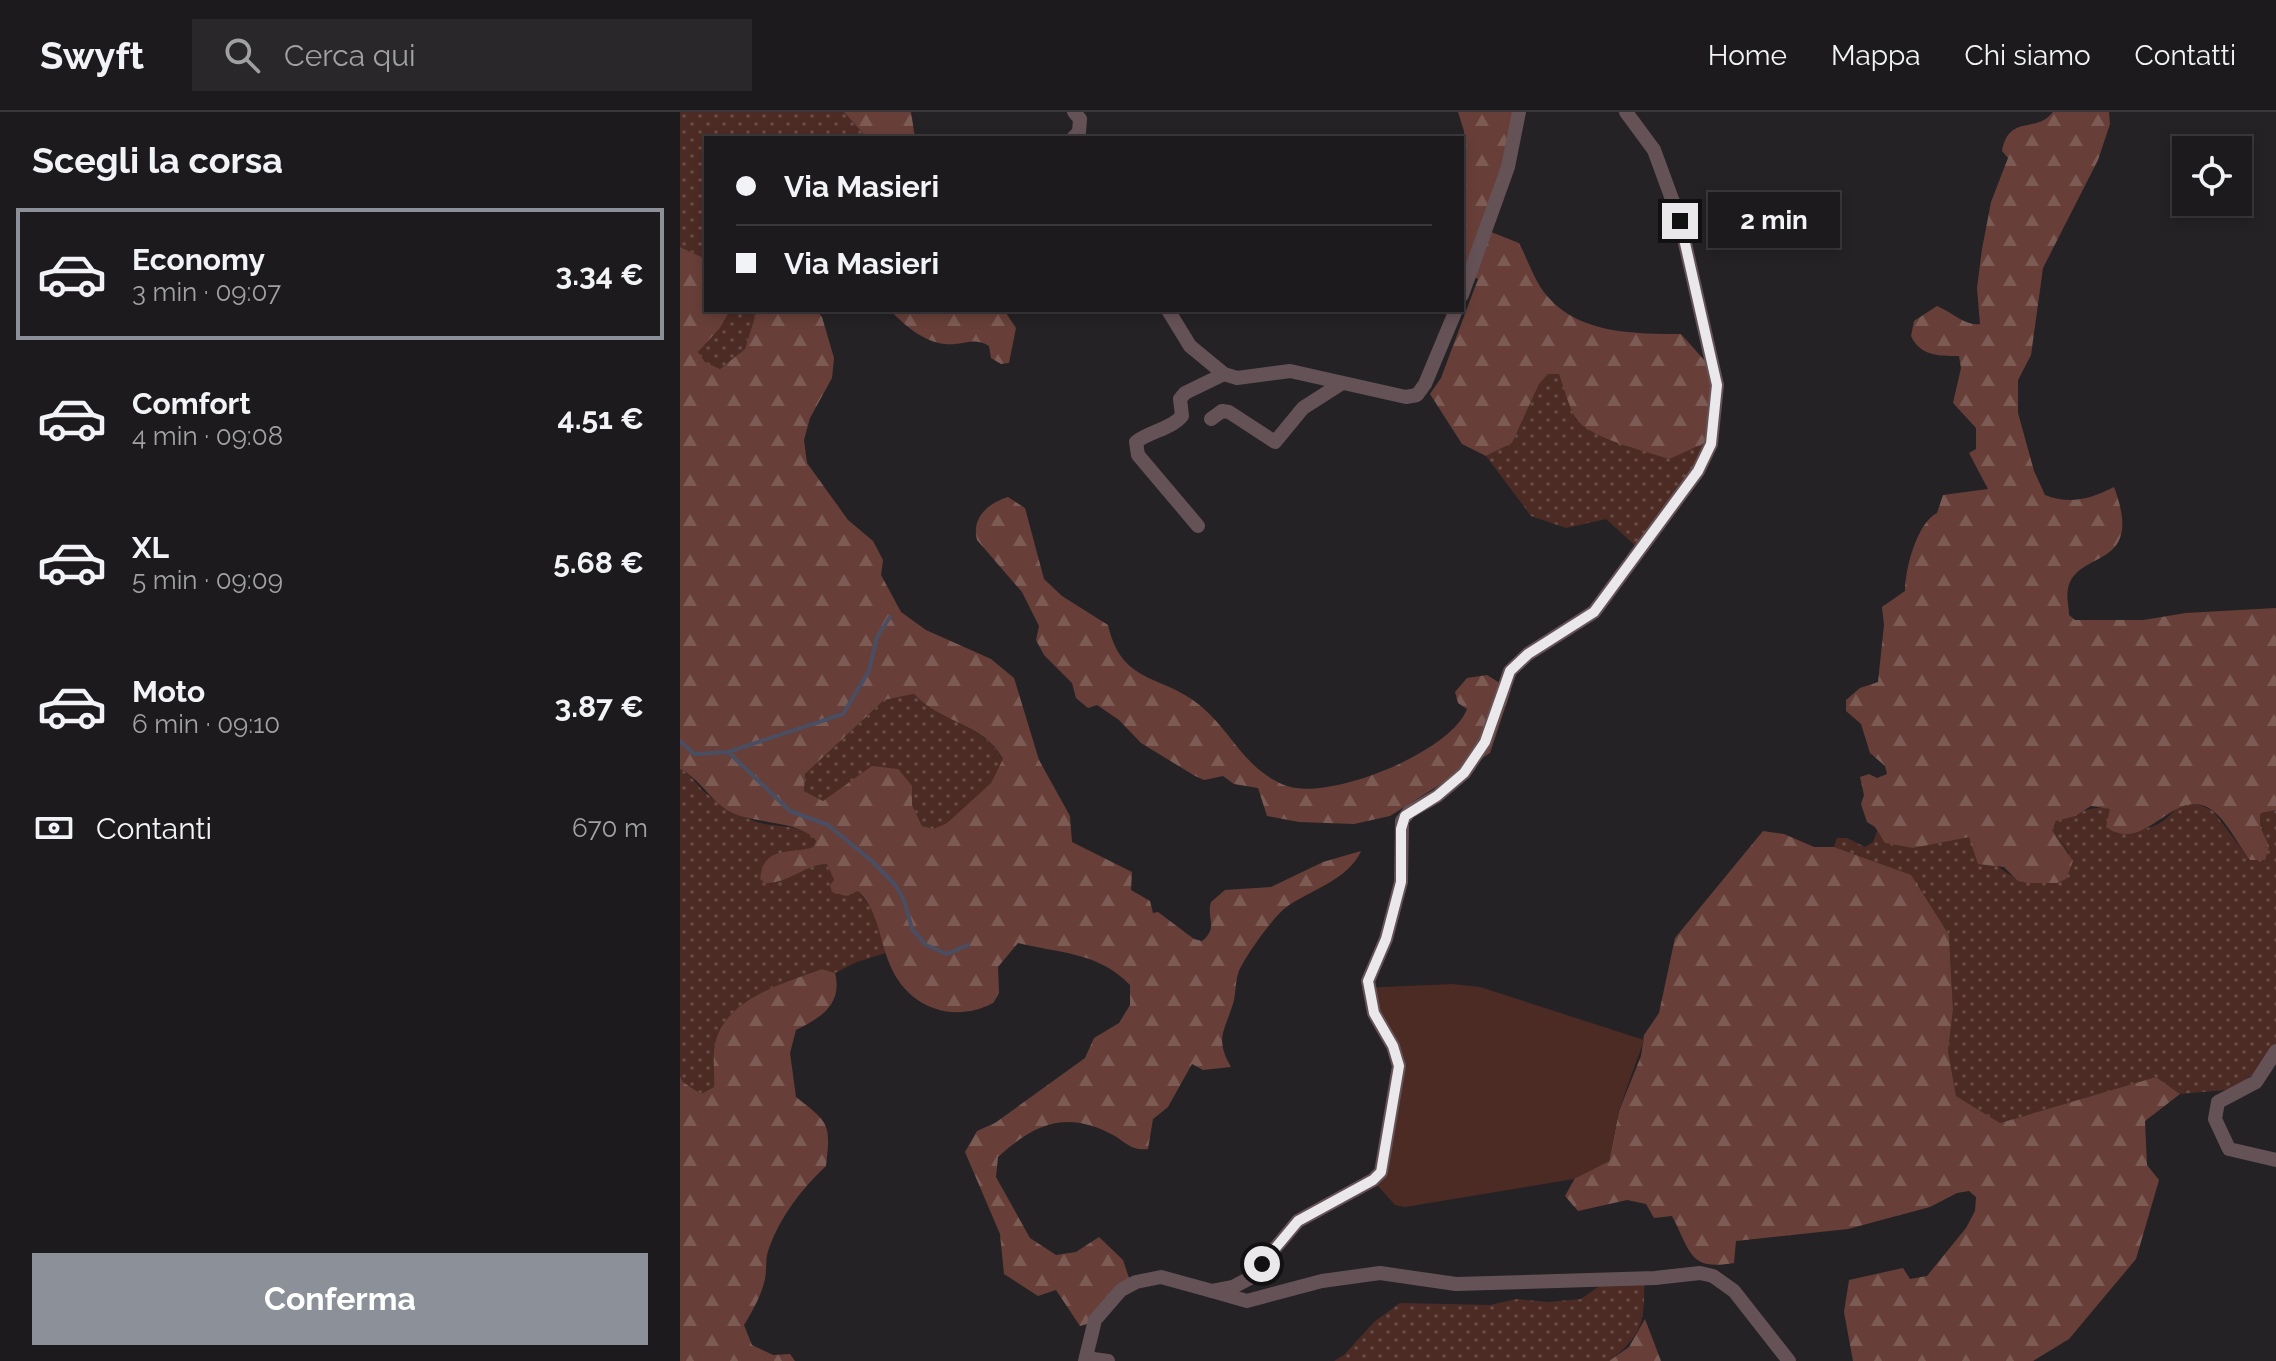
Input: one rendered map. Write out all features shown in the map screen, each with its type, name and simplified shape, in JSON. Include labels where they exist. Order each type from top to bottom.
[{"type":"street","points":[[1074,112],[1080,119],[1079,132],[1075,136]]},
{"type":"street","points":[[1464,289],[1508,167],[1519,112]]},
{"type":"street","points":[[1212,1291],[1250,1278],[1298,1221],[1373,1180],[1381,1172],[1399,1066],[1393,1046],[1374,1013],[1368,981],[1386,939],[1401,882],[1402,821],[1409,812],[1437,796],[1464,773],[1485,742],[1510,671],[1528,654],[1594,612],[1693,478],[1711,444],[1717,385],[1680,221],[1654,150],[1626,112]]},
{"type":"street","points":[[1169,312],[1190,346],[1224,374],[1237,378],[1290,371],[1406,397],[1417,395],[1455,312]]},
{"type":"street","points":[[1198,526],[1138,455],[1136,442],[1150,431],[1176,423],[1182,416],[1180,399],[1185,393],[1224,374]]},
{"type":"street","points":[[1211,419],[1222,411],[1229,412],[1275,442],[1303,408],[1342,383]]},
{"type":"street","points":[[2276,1051],[2256,1082],[2218,1102],[2215,1119],[2229,1149],[2276,1160]]},
{"type":"street","points":[[1108,1361],[1086,1360],[1095,1320],[1121,1290],[1136,1282],[1161,1277],[1247,1301],[1322,1281],[1380,1273],[1456,1284],[1655,1278],[1700,1273],[1713,1276],[1734,1291],[1789,1361]]},
{"type":"shaded area","points":[[680,112],[844,112],[865,136],[704,136],[704,258],[680,247]]},
{"type":"shaded area","points":[[729,312],[756,312],[745,349],[720,369],[704,362],[698,352],[720,328]]},
{"type":"shaded area","points":[[1548,374],[1559,374],[1576,420],[1629,447],[1645,451],[1705,443],[1703,453],[1638,548],[1606,519],[1566,528],[1531,516],[1486,456],[1512,443],[1539,384]]},
{"type":"shaded area","points":[[914,694],[937,712],[985,738],[1003,760],[991,783],[947,823],[934,830],[922,826],[912,805],[912,786],[835,795],[823,801],[804,791],[805,774],[884,700]]},
{"type":"shaded area","points":[[680,769],[707,794],[738,814],[765,824],[796,828],[810,835],[816,841],[813,847],[773,858],[762,869],[760,879],[773,883],[827,864],[834,880],[830,885],[846,896],[858,891],[876,914],[886,953],[835,973],[822,969],[807,974],[743,1004],[721,1028],[714,1049],[714,1087],[701,1094],[683,1082],[680,1076]]},
{"type":"shaded area","points":[[2191,801],[2213,811],[2250,860],[2260,827],[2260,812],[2276,810],[2276,1053],[2236,1089],[2180,1094],[2156,1077],[2000,1123],[1956,1096],[1948,1051],[1953,1010],[1949,935],[1910,875],[1834,847],[1837,838],[1847,838],[1865,847],[1873,842],[1877,831],[1886,843],[1913,848],[1970,836],[1986,857],[2015,877],[2030,883],[2057,883],[2069,853],[2052,830],[2056,821],[2089,809],[2103,808],[2111,809],[2107,827],[2148,828]]},
{"type":"shaded area","points":[[1452,984],[1480,987],[1644,1040],[1619,1110],[1609,1161],[1574,1179],[1405,1207],[1395,1205],[1370,1177],[1377,1166],[1394,1075],[1386,1042],[1362,988]]},
{"type":"shaded area","points":[[1644,1283],[1644,1308],[1635,1336],[1609,1361],[1334,1361],[1344,1355],[1374,1322],[1400,1303],[1490,1305],[1517,1299],[1548,1302],[1581,1299],[1601,1285]]},
{"type":"green space","points":[[844,112],[911,112],[915,136],[865,136]]},
{"type":"green space","points":[[1458,112],[1525,112],[1491,232],[1519,243],[1543,291],[1561,309],[1576,318],[1592,325],[1628,332],[1681,334],[1713,370],[1718,437],[1669,459],[1618,443],[1582,425],[1575,417],[1559,374],[1548,374],[1539,384],[1512,443],[1486,456],[1462,444],[1430,394],[1441,378],[1478,279],[1464,272],[1464,131]]},
{"type":"green space","points":[[2053,112],[2109,112],[2110,124],[2098,160],[2043,268],[2031,355],[2018,380],[2018,413],[2034,471],[2045,495],[2063,500],[2080,499],[2114,487],[2122,514],[2121,533],[2116,546],[2074,576],[2067,592],[2069,615],[2075,620],[2143,620],[2186,613],[2276,608],[2276,810],[2260,813],[2260,827],[2269,846],[2265,860],[2250,860],[2217,815],[2198,804],[2185,805],[2135,833],[2121,833],[2106,827],[2110,809],[2091,806],[2075,816],[2056,821],[2052,830],[2073,861],[2066,879],[2057,883],[2028,883],[2018,881],[2004,867],[1978,864],[1969,837],[1913,848],[1885,843],[1875,827],[1867,822],[1861,804],[1864,795],[1860,777],[1869,774],[1877,778],[1887,774],[1885,766],[1870,753],[1861,724],[1846,711],[1846,700],[1860,688],[1878,682],[1884,625],[1882,607],[1905,591],[1907,571],[1918,536],[1937,513],[1943,495],[1988,489],[1969,453],[1976,449],[1976,428],[1953,403],[1961,368],[1959,356],[1937,355],[1919,348],[1911,336],[1914,321],[1937,306],[1964,321],[1980,324],[1977,288],[1991,202],[2008,158],[2002,151],[2011,132],[2039,122]]},
{"type":"green space","points":[[680,247],[704,258],[704,312],[729,312],[720,328],[698,352],[705,362],[720,369],[745,349],[756,312],[818,312],[822,317],[834,358],[832,378],[810,418],[804,440],[807,463],[848,520],[873,541],[883,560],[881,575],[901,612],[926,630],[991,659],[1014,678],[1039,760],[1070,816],[1072,842],[1132,872],[1131,890],[1150,901],[1153,913],[1158,912],[1194,939],[1202,941],[1210,932],[1211,902],[1225,890],[1271,887],[1323,862],[1361,851],[1337,878],[1284,909],[1258,940],[1238,974],[1223,1036],[1223,1049],[1231,1067],[1203,1070],[1192,1064],[1168,1107],[1153,1119],[1148,1149],[1134,1148],[1098,1128],[1067,1122],[1039,1128],[998,1157],[996,1177],[1030,1238],[1056,1255],[1076,1252],[1099,1237],[1123,1260],[1129,1278],[1087,1324],[1080,1326],[1056,1290],[1038,1296],[1004,1274],[1000,1234],[965,1152],[977,1131],[995,1123],[1085,1058],[1094,1038],[1119,1023],[1130,1005],[1130,985],[1118,974],[1091,960],[1018,943],[998,967],[999,993],[993,1003],[963,1012],[933,1008],[908,992],[898,980],[865,899],[858,891],[847,896],[832,892],[830,885],[834,880],[827,864],[773,883],[760,879],[767,860],[780,853],[813,847],[816,841],[790,826],[743,817],[725,809],[680,769]],"holes":[[[914,694],[937,712],[974,730],[995,747],[1003,759],[991,783],[947,823],[934,829],[922,826],[912,805],[912,786],[898,769],[872,766],[823,801],[804,791],[805,774],[884,700]]]},
{"type":"green space","points":[[892,312],[1005,312],[1016,328],[1009,363],[1001,364],[991,358],[989,346],[983,343],[937,343],[908,327]]},
{"type":"green space","points":[[1008,497],[1025,508],[1044,579],[1062,596],[1108,625],[1123,659],[1134,669],[1203,708],[1250,761],[1273,779],[1287,786],[1306,789],[1331,786],[1359,780],[1414,756],[1438,741],[1456,725],[1467,709],[1458,703],[1455,692],[1467,678],[1487,675],[1511,690],[1490,753],[1390,816],[1354,824],[1299,822],[1267,816],[1258,788],[1234,784],[1223,776],[1204,780],[1195,776],[1141,743],[1119,720],[1097,705],[1088,708],[1076,698],[1072,683],[1044,655],[1036,640],[1039,626],[1022,592],[977,540],[977,524],[983,512]]},
{"type":"green space","points":[[1763,831],[1784,834],[1814,847],[1834,847],[1911,875],[1949,935],[1953,1010],[1948,1051],[1956,1096],[2000,1123],[2156,1077],[2180,1094],[2145,1121],[2147,1165],[2159,1180],[2136,1259],[2069,1339],[2033,1361],[1853,1361],[1844,1312],[1849,1280],[1903,1268],[1910,1279],[1927,1276],[1966,1228],[1975,1211],[1976,1197],[1969,1191],[1957,1193],[1930,1207],[1848,1229],[1736,1241],[1734,1263],[1719,1265],[1708,1264],[1693,1256],[1672,1216],[1654,1218],[1646,1204],[1627,1200],[1578,1211],[1565,1196],[1575,1178],[1609,1161],[1619,1111],[1641,1056],[1644,1035],[1659,1013],[1675,938]]},
{"type":"green space","points":[[822,969],[835,973],[837,984],[833,1002],[821,1015],[796,1030],[790,1053],[796,1097],[825,1125],[828,1141],[826,1166],[800,1194],[779,1225],[768,1252],[761,1291],[744,1325],[752,1345],[773,1355],[790,1354],[795,1361],[680,1361],[680,1076],[683,1082],[701,1094],[714,1087],[715,1044],[730,1015],[774,987]]},
{"type":"green space","points":[[1645,1319],[1661,1361],[1609,1361],[1629,1347]]},
{"type":"waterway","points":[[728,752],[843,714],[869,671],[877,637],[890,617]]},
{"type":"waterway","points":[[680,741],[694,754],[728,752],[790,811],[828,825],[873,862],[896,886],[904,900],[912,929],[926,945],[947,954],[968,945]]},
{"type":"route","points":[[1262,1264],[1298,1221],[1311,1211],[1373,1180],[1381,1172],[1399,1066],[1393,1046],[1374,1013],[1368,981],[1386,939],[1401,882],[1402,821],[1420,804],[1437,796],[1464,773],[1485,742],[1510,671],[1528,654],[1594,612],[1698,471],[1711,444],[1717,385],[1707,328],[1680,221]]}]
